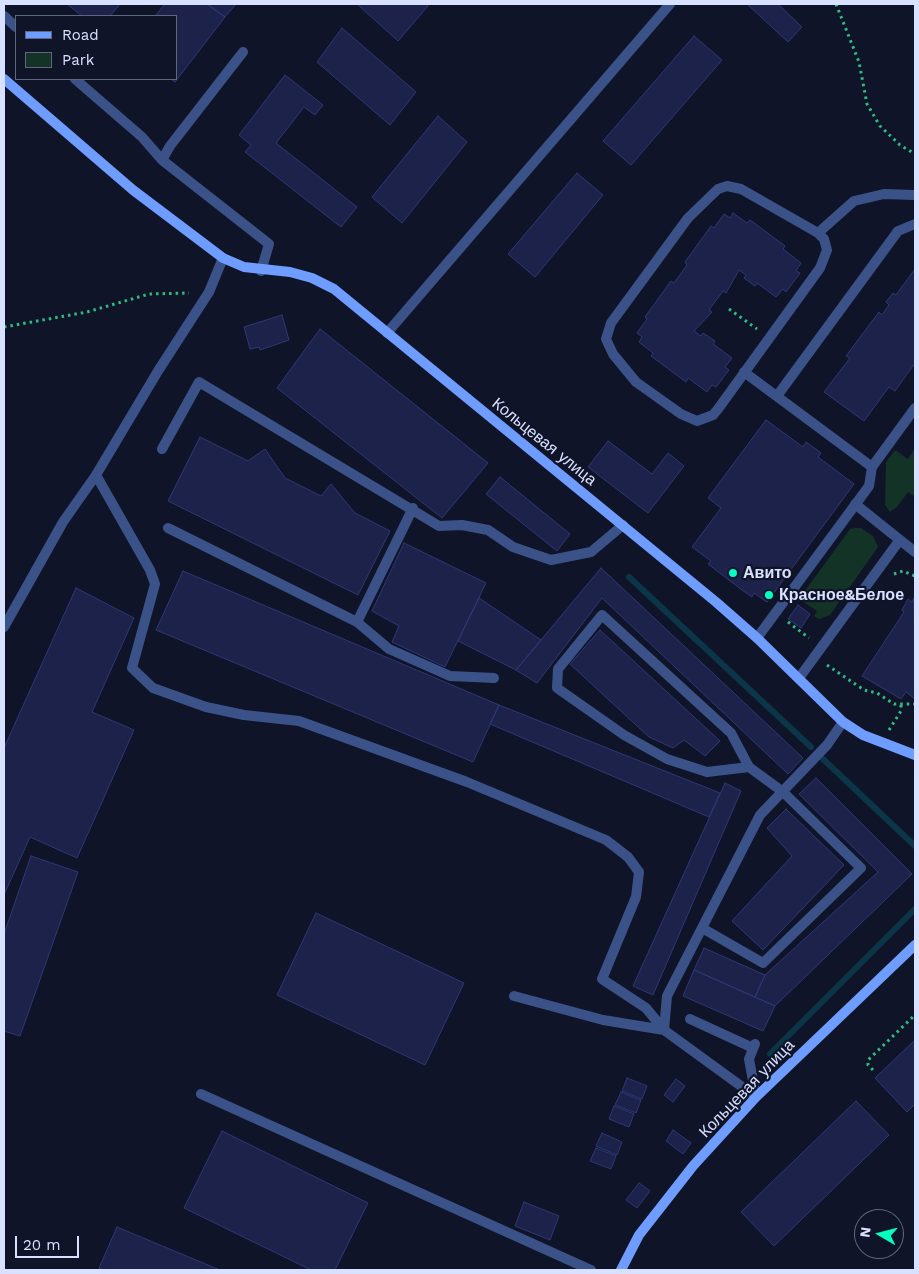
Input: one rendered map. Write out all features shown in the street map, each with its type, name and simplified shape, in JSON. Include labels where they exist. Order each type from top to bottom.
[{"type":"street","name":"Кольцевая улица","points":[[4,79],[133,190],[223,258],[244,268],[290,272],[312,278],[334,290],[757,638],[843,722],[863,735],[915,755]]},
{"type":"street","name":"Кольцевая улица","points":[[621,1270],[629,1253],[651,1219],[694,1166],[756,1097],[915,945]]},
{"type":"lane","points":[[387,333],[670,4]]},
{"type":"lane","points":[[4,16],[15,26]]},
{"type":"lane","points":[[162,160],[170,146],[243,52]]},
{"type":"lane","points":[[76,80],[142,137],[162,160],[269,244],[261,270]]},
{"type":"lane","points":[[727,186],[741,189],[818,233],[824,239],[827,250],[825,260],[712,415],[697,421],[689,419],[636,382],[609,347],[606,339],[608,330],[688,218],[718,188],[727,186]]},
{"type":"lane","points":[[818,233],[854,201],[884,194],[915,195]]},
{"type":"lane","points":[[777,396],[898,231],[915,224]]},
{"type":"lane","points":[[4,627],[63,522],[96,475],[158,371],[209,292],[223,258]]},
{"type":"lane","points":[[744,372],[872,467]]},
{"type":"lane","points":[[162,449],[199,382],[413,508],[439,526],[462,525],[488,530],[513,547],[551,560],[590,552],[623,526]]},
{"type":"lane","points":[[757,638],[869,486],[872,467],[915,408]]},
{"type":"lane","points":[[96,475],[150,570],[155,584],[132,668],[153,688],[206,707],[244,715],[299,721],[467,782],[606,840],[628,857],[639,872],[636,897],[602,979],[646,1008],[664,1030],[756,1097]]},
{"type":"lane","points":[[855,504],[888,528],[899,541],[915,552]]},
{"type":"lane","points":[[357,622],[413,508]]},
{"type":"lane","points":[[168,528],[357,622],[389,649],[450,676],[494,678]]},
{"type":"lane","points":[[798,678],[899,541]]},
{"type":"lane","points":[[702,928],[763,963],[861,868],[782,792],[748,767],[731,733],[602,616],[558,669],[557,688],[624,735],[667,758],[707,772],[748,767]]},
{"type":"lane","points":[[664,1030],[667,996],[760,815],[827,745],[843,722]]},
{"type":"lane","points":[[514,996],[603,1020],[664,1030]]},
{"type":"lane","points":[[690,1019],[754,1046],[749,1059],[756,1097]]},
{"type":"lane","points":[[201,1094],[591,1270]]},
{"type":"path","points":[[836,4],[859,62],[867,104],[880,126],[900,145],[915,154]]},
{"type":"path","points":[[4,327],[87,312],[149,294],[209,292]]},
{"type":"path","points":[[729,309],[769,338]]},
{"type":"path","points":[[775,613],[821,647]]},
{"type":"path","points":[[814,656],[864,690],[877,693],[894,704],[915,704]]},
{"type":"path","points":[[887,733],[901,711],[901,704]]},
{"type":"path","points":[[873,1070],[868,1065],[868,1060],[915,1015]]},
{"type":"green space","points":[[915,448],[915,497],[908,492],[897,507],[890,512],[885,505],[886,462],[895,450],[908,459]]},
{"type":"green space","points":[[861,528],[873,536],[878,547],[830,615],[819,619],[814,616],[817,611],[799,599],[850,529]]},
{"type":"building","points":[[67,4],[120,4],[111,15],[81,15]]},
{"type":"building","points":[[165,4],[207,4],[225,17],[178,78],[178,15],[156,15]]},
{"type":"building","points":[[207,4],[236,4],[225,17]]},
{"type":"building","points":[[357,4],[425,4],[428,6],[398,41]]},
{"type":"building","points":[[747,4],[778,4],[802,27],[788,42]]},
{"type":"building","points":[[342,28],[416,92],[390,125],[317,62]]},
{"type":"building","points":[[694,36],[722,60],[631,165],[603,141]]},
{"type":"building","points":[[285,75],[323,105],[315,115],[304,107],[276,143],[357,207],[341,227],[245,152],[251,145],[239,135]]},
{"type":"building","points":[[438,116],[467,142],[402,223],[372,197]]},
{"type":"building","points":[[577,173],[603,195],[535,277],[508,254]]},
{"type":"building","points":[[733,213],[747,223],[750,220],[785,246],[783,249],[801,263],[796,271],[800,273],[786,292],[783,289],[776,297],[757,283],[755,286],[744,278],[746,275],[739,270],[726,293],[723,291],[709,310],[712,312],[694,331],[701,336],[703,333],[715,341],[713,344],[732,358],[725,367],[729,370],[716,387],[712,385],[707,392],[688,378],[686,382],[651,356],[653,353],[639,342],[642,337],[637,333],[647,319],[645,317],[671,281],[674,283],[687,265],[685,262],[711,226],[714,228],[724,214],[730,218]]},
{"type":"building","points":[[915,269],[915,363],[895,391],[889,387],[864,421],[824,392],[850,358],[846,356],[879,312],[882,315],[889,305],[886,302],[893,293],[896,295]]},
{"type":"building","points":[[282,315],[289,340],[260,350],[259,347],[250,349],[244,327]]},
{"type":"building","points":[[320,329],[488,463],[442,518],[277,388]]},
{"type":"building","points":[[766,420],[803,447],[806,442],[821,453],[818,457],[854,484],[767,602],[754,593],[752,597],[742,590],[708,564],[711,561],[692,547],[721,508],[708,498]]},
{"type":"building","points":[[200,437],[248,461],[265,449],[285,478],[321,496],[331,484],[355,513],[390,531],[358,595],[168,501]]},
{"type":"building","points":[[608,441],[652,474],[668,453],[684,466],[648,513],[588,467]]},
{"type":"building","points":[[500,477],[570,534],[557,551],[486,494]]},
{"type":"building","points":[[404,543],[486,583],[445,667],[392,642],[399,626],[372,611]]},
{"type":"building","points":[[601,568],[803,758],[788,774],[602,598],[537,683],[516,670]]},
{"type":"building","points":[[183,571],[499,705],[473,762],[156,630]]},
{"type":"building","points":[[76,588],[134,618],[92,712],[134,730],[77,858],[30,837],[4,895],[4,748]]},
{"type":"building","points":[[479,598],[541,640],[516,670],[458,641]]},
{"type":"building","points":[[914,598],[915,699],[906,692],[901,699],[862,676],[904,612],[902,610],[908,599],[912,602]]},
{"type":"building","points":[[798,605],[810,614],[801,628],[788,619]]},
{"type":"building","points":[[600,630],[720,741],[705,756],[684,740],[673,748],[649,737],[570,664]]},
{"type":"building","points":[[499,705],[720,793],[709,817],[490,724]]},
{"type":"building","points":[[816,778],[912,874],[775,1006],[755,997],[765,975],[878,872],[799,794]]},
{"type":"building","points":[[725,783],[741,791],[653,995],[633,986]]},
{"type":"building","points":[[786,809],[844,865],[763,950],[732,921],[792,856],[767,828]]},
{"type":"building","points":[[31,856],[78,872],[20,1036],[4,1031],[4,934]]},
{"type":"building","points":[[316,913],[464,983],[425,1065],[277,995]]},
{"type":"building","points":[[704,948],[765,975],[755,997],[694,970]]},
{"type":"building","points":[[694,970],[775,1006],[763,1031],[683,996]]},
{"type":"building","points":[[915,1040],[915,1104],[907,1112],[875,1078]]},
{"type":"building","points":[[627,1078],[647,1086],[642,1099],[622,1091]]},
{"type":"building","points":[[676,1079],[685,1086],[673,1102],[664,1095]]},
{"type":"building","points":[[621,1092],[641,1100],[636,1113],[615,1105]]},
{"type":"building","points":[[856,1101],[889,1135],[774,1246],[741,1212]]},
{"type":"building","points":[[614,1106],[634,1114],[629,1127],[609,1119]]},
{"type":"building","points":[[673,1130],[691,1143],[683,1154],[666,1141]]},
{"type":"building","points":[[222,1131],[368,1203],[335,1270],[311,1270],[184,1208]]},
{"type":"building","points":[[602,1133],[622,1142],[617,1155],[596,1146]]},
{"type":"building","points":[[596,1148],[616,1156],[611,1169],[590,1161]]},
{"type":"building","points":[[639,1183],[650,1191],[637,1208],[626,1200]]},
{"type":"building","points":[[524,1202],[559,1216],[550,1240],[515,1226]]},
{"type":"building","points":[[117,1227],[220,1270],[104,1270],[99,1268]]},
{"type":"waterway","points":[[629,577],[811,747]]},
{"type":"waterway","points":[[823,759],[915,846]]},
{"type":"waterway","points":[[770,1054],[915,909]]},
{"type":"place","name":"Авито","points":[[733,573]]},
{"type":"place","name":"Красное&Белое","points":[[769,595]]}]
